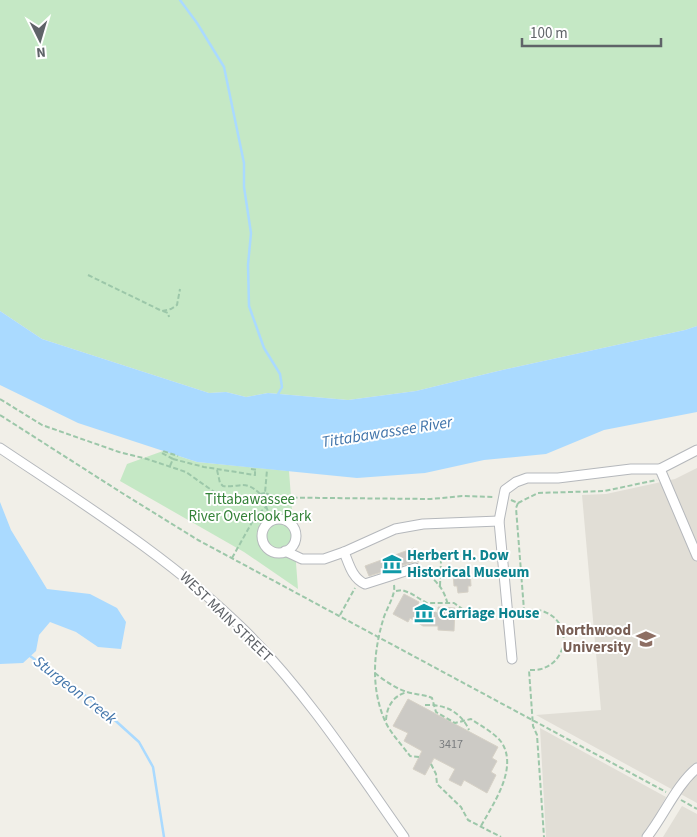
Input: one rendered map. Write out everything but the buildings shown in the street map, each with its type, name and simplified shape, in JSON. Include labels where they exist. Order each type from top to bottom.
[{"type":"street","name":"WEST MAIN STREET","points":[[0,448],[145,546],[198,588],[245,631],[318,715],[404,837]]},
{"type":"street","points":[[512,659],[499,521],[505,490],[516,482],[527,478],[558,478],[631,469],[661,474],[697,450]]},
{"type":"street","points":[[661,474],[697,556]]},
{"type":"street","points":[[285,552],[294,544],[296,534],[294,528],[286,520],[271,520],[262,531],[264,545],[271,551],[285,552],[302,559],[324,559],[395,529],[423,524],[499,521]]},
{"type":"street","points":[[344,552],[351,571],[359,581],[365,584],[415,568]]},
{"type":"street","points":[[647,837],[692,772],[697,768]]},
{"type":"path","points":[[88,275],[162,311],[168,312],[168,317]]},
{"type":"path","points":[[162,311],[171,309],[176,305],[180,289]]},
{"type":"path","points":[[0,398],[42,425],[119,452],[147,458],[186,472],[217,494],[230,498],[431,499],[462,496],[503,497],[518,503]]},
{"type":"path","points":[[0,415],[130,499],[198,540],[697,808]]},
{"type":"path","points":[[178,456],[163,451],[162,453],[173,459],[217,470],[255,475],[257,469],[251,469]]},
{"type":"path","points":[[169,467],[173,459]]},
{"type":"path","points":[[217,470],[220,483],[223,486],[245,485],[252,487],[260,494]]},
{"type":"path","points":[[267,470],[265,493],[270,498]]},
{"type":"path","points":[[544,837],[537,735],[533,720],[529,670],[542,669],[557,659],[562,652],[564,634],[559,622],[548,613],[524,610],[516,508],[518,503],[538,493],[604,492],[652,483],[661,474]]},
{"type":"path","points":[[260,494],[265,493]]},
{"type":"path","points":[[258,498],[260,494]]},
{"type":"path","points":[[258,498],[260,503],[266,505]]},
{"type":"path","points":[[232,558],[255,517],[270,498]]},
{"type":"path","points":[[266,505],[271,520]]},
{"type":"path","points":[[440,586],[441,560]]},
{"type":"path","points":[[415,568],[424,571],[440,586],[448,606]]},
{"type":"path","points":[[393,575],[396,591],[386,608],[378,636],[374,666],[378,698],[386,723],[410,756],[419,757]]},
{"type":"path","points":[[340,615],[359,581]]},
{"type":"path","points":[[396,591],[402,590],[410,593],[427,603],[454,603],[468,613]]},
{"type":"path","points":[[375,673],[380,678],[407,692],[423,694],[432,698],[436,712],[455,723],[471,719],[488,730],[501,742],[506,753],[505,777],[495,801],[481,826]]},
{"type":"path","points":[[386,723],[387,711],[392,701],[399,694],[407,692]]},
{"type":"path","points":[[425,705],[446,707],[455,712],[464,720],[468,730]]},
{"type":"path","points":[[431,764],[436,774],[437,784],[461,807],[468,820],[501,837]]},
{"type":"shaded area","name":"Northwood University","points":[[697,468],[697,803],[536,715],[601,710],[582,495],[606,494],[675,479]]},
{"type":"shaded area","points":[[540,728],[666,797],[641,837],[546,837]]},
{"type":"shaded area","points":[[682,806],[697,814],[697,837],[663,837]]},
{"type":"green space","points":[[0,0],[697,0],[697,326],[416,391],[348,400],[268,393],[246,397],[226,392],[209,393],[42,339],[0,311]]},
{"type":"green space","name":"Tittabawassee River Overlook Park","points":[[163,451],[197,462],[289,471],[298,589],[244,552],[120,481],[127,464]]},
{"type":"water","name":"Tittabawassee River","points":[[0,311],[42,339],[209,393],[226,392],[246,397],[268,393],[348,400],[416,391],[697,326],[697,412],[604,430],[546,454],[484,460],[425,473],[357,478],[197,462],[78,423],[0,385]]},
{"type":"water","points":[[0,502],[11,530],[47,589],[90,594],[117,608],[126,622],[121,649],[98,647],[76,632],[50,622],[39,635],[36,651],[23,663],[0,664]]},
{"type":"waterway","points":[[180,0],[197,23],[224,67],[244,163],[244,187],[251,233],[248,265],[249,306],[264,348],[280,374],[282,387],[277,396]]},
{"type":"waterway","name":"Sturgeon Creek","points":[[29,654],[97,704],[139,742],[153,767],[164,837]]},
{"type":"place","name":"Herbert H. Dow Historical Museum","points":[[392,564]]},
{"type":"place","name":"Carriage House","points":[[424,613]]},
{"type":"place","name":"Northwood University","points":[[646,639]]}]
